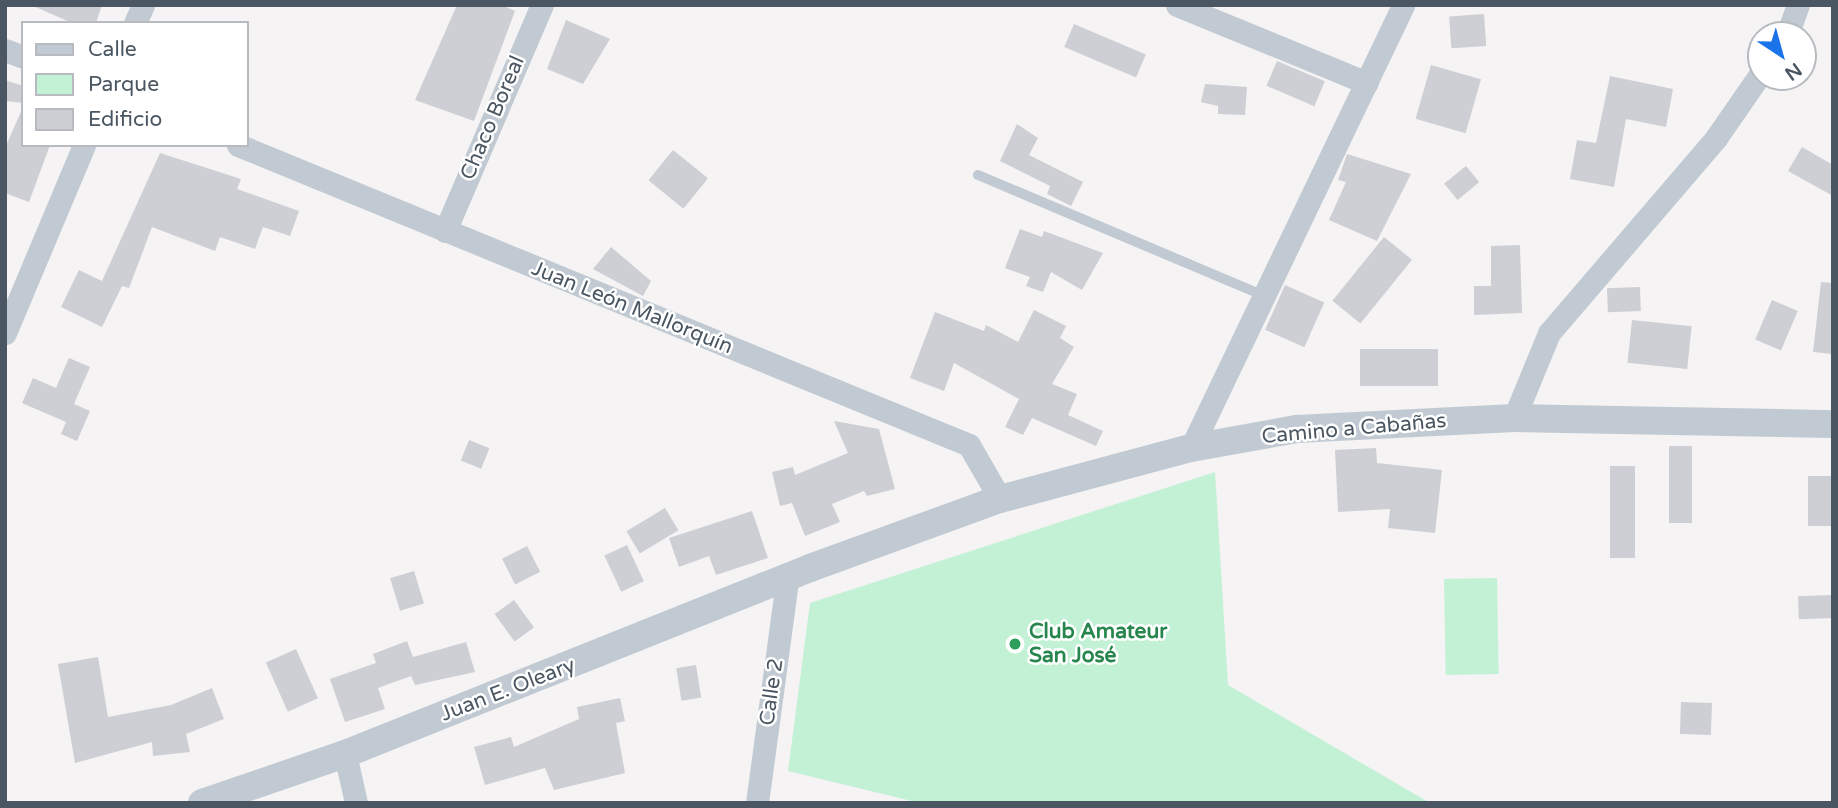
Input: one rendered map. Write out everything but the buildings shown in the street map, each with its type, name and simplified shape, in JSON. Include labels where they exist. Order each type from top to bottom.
[{"type":"street","name":"Chaco Boreal","points":[[445,231],[542,5]]},
{"type":"street","points":[[1177,5],[1367,83]]},
{"type":"street","points":[[1191,448],[1403,5]]},
{"type":"street","points":[[1514,418],[1549,332],[1716,138],[1749,91]]},
{"type":"street","points":[[5,333],[83,147]]},
{"type":"street","name":"Juan León Mallorquín","points":[[243,147],[969,445],[1000,499]]},
{"type":"street","name":"Camino a Cabañas","points":[[799,574],[1000,499],[1191,448],[1297,429],[1514,418],[1833,424]]},
{"type":"street","name":"Juan E. Oleary","points":[[202,803],[345,754],[799,574]]},
{"type":"street","name":"Calle 2","points":[[757,803],[799,574]]},
{"type":"street","points":[[345,754],[356,803]]},
{"type":"lane","points":[[978,175],[1264,296]]},
{"type":"green space","name":"Club Amateur San José","points":[[1215,472],[1228,685],[1430,803],[920,803],[788,771],[810,603]]},
{"type":"green space","points":[[1497,578],[1499,674],[1446,675],[1444,579]]},
{"type":"place","name":"Club Amateur San José","points":[[1015,644]]}]
